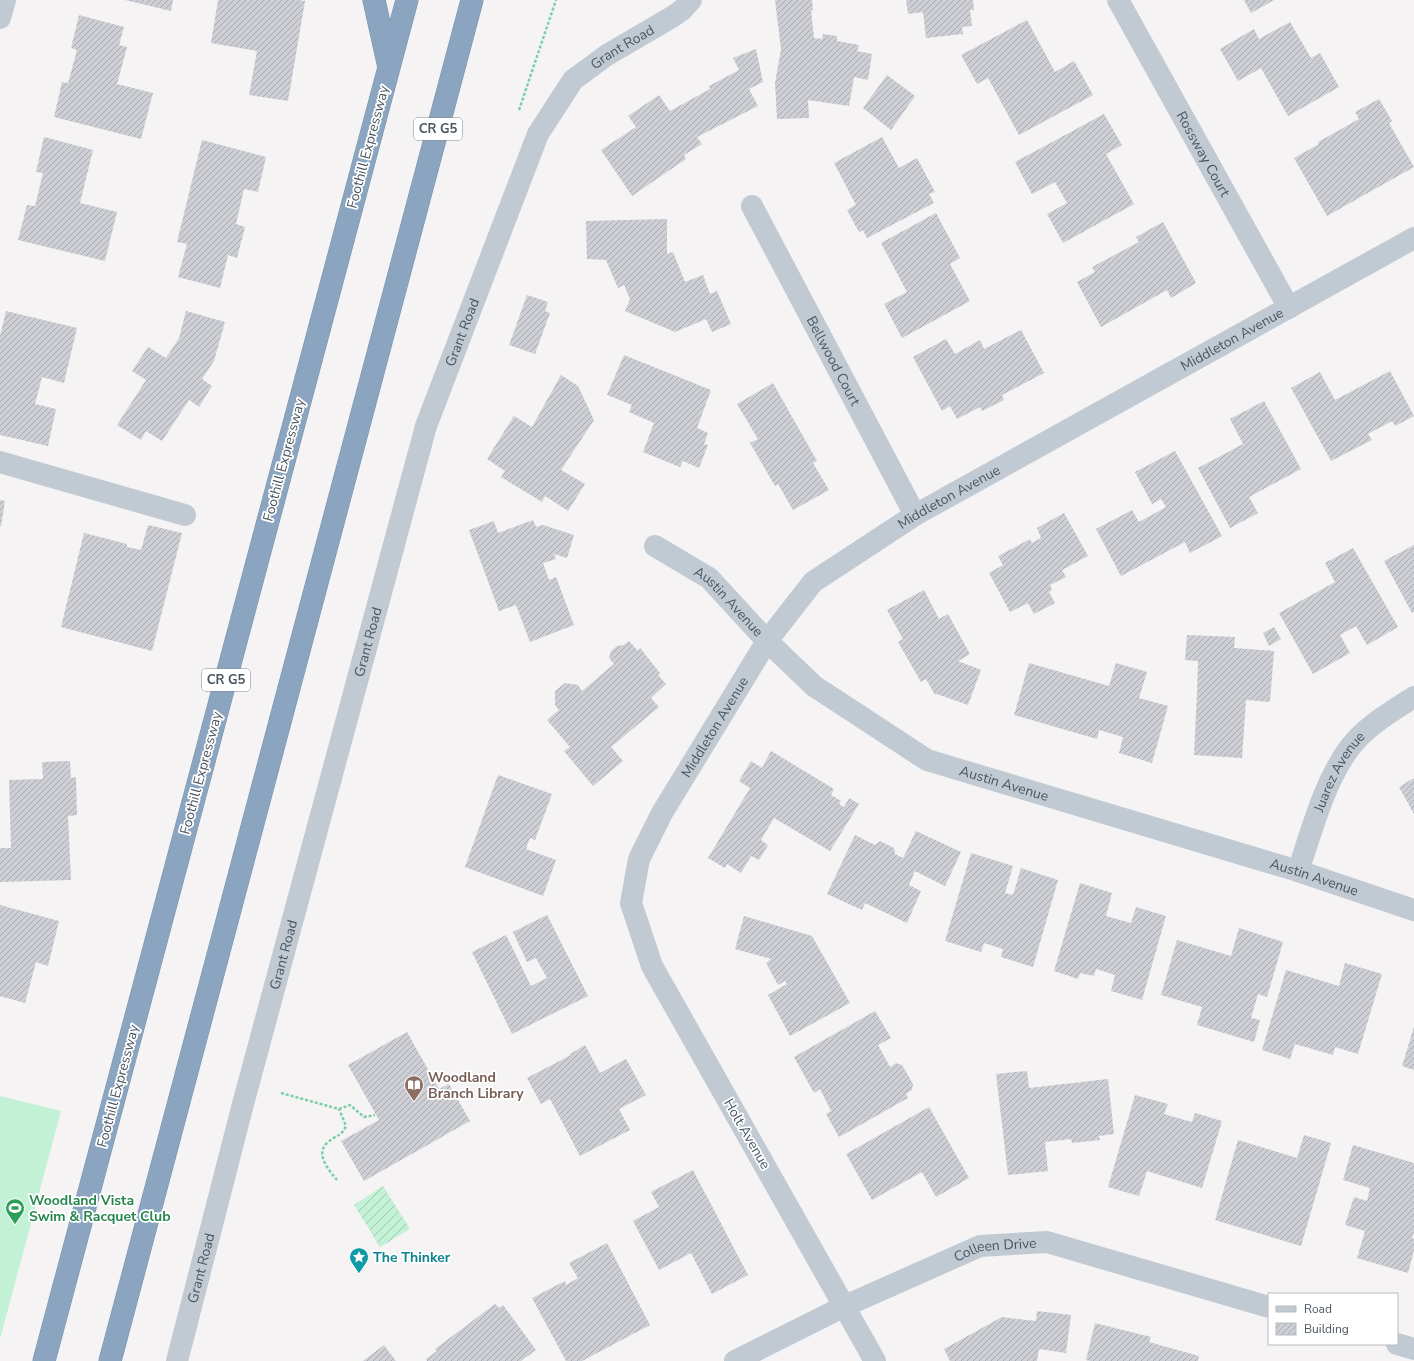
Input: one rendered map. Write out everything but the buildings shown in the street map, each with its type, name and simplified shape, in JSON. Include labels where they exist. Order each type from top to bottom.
[{"type":"highway","points":[[374,0],[389,68]]},
{"type":"highway","name":"Foothill Expressway","points":[[44,1361],[407,0]]},
{"type":"highway","name":"CR G5","points":[[110,1361],[472,1]]},
{"type":"street","points":[[0,18],[5,0]]},
{"type":"street","name":"Grant Road","points":[[176,1361],[246,1092],[429,419],[538,134],[573,80],[607,55],[672,17],[682,10],[691,0]]},
{"type":"street","name":"Rossway Court","points":[[1118,0],[1289,308]]},
{"type":"street","name":"Bellwood Court","points":[[752,206],[915,515]]},
{"type":"street","name":"Middleton Avenue","points":[[631,903],[639,859],[662,813],[767,641],[812,582],[915,515],[1414,238]]},
{"type":"street","points":[[0,462],[185,515]]},
{"type":"street","name":"Austin Avenue","points":[[655,546],[708,578],[767,641],[814,686],[927,760],[1298,871],[1414,910]]},
{"type":"street","name":"Juarez Avenue","points":[[1298,871],[1331,778],[1348,749],[1388,714],[1414,697]]},
{"type":"street","name":"Holt Avenue","points":[[631,903],[652,966],[875,1361]]},
{"type":"street","name":"Colleen Drive","points":[[735,1361],[845,1306],[980,1246],[1047,1242],[1268,1307]]},
{"type":"street","points":[[1398,1344],[1414,1349]]},
{"type":"path","points":[[518,113],[556,0]]},
{"type":"path","points":[[281,1093],[339,1109],[350,1105],[364,1117],[376,1115]]},
{"type":"path","points":[[337,1180],[323,1162],[322,1151],[327,1143],[343,1133],[346,1126],[339,1109]]},
{"type":"green space","name":"Woodland Vista Swim & Racquet Club","points":[[0,1096],[61,1111],[0,1339]]},
{"type":"green space","points":[[383,1186],[410,1229],[380,1247],[354,1205]]},
{"type":"place","name":"Woodland Branch Library","points":[[414,1102]]},
{"type":"place","name":"Woodland Vista Swim & Racquet Club","points":[[15,1225]]},
{"type":"place","name":"The Thinker","points":[[359,1274]]}]
